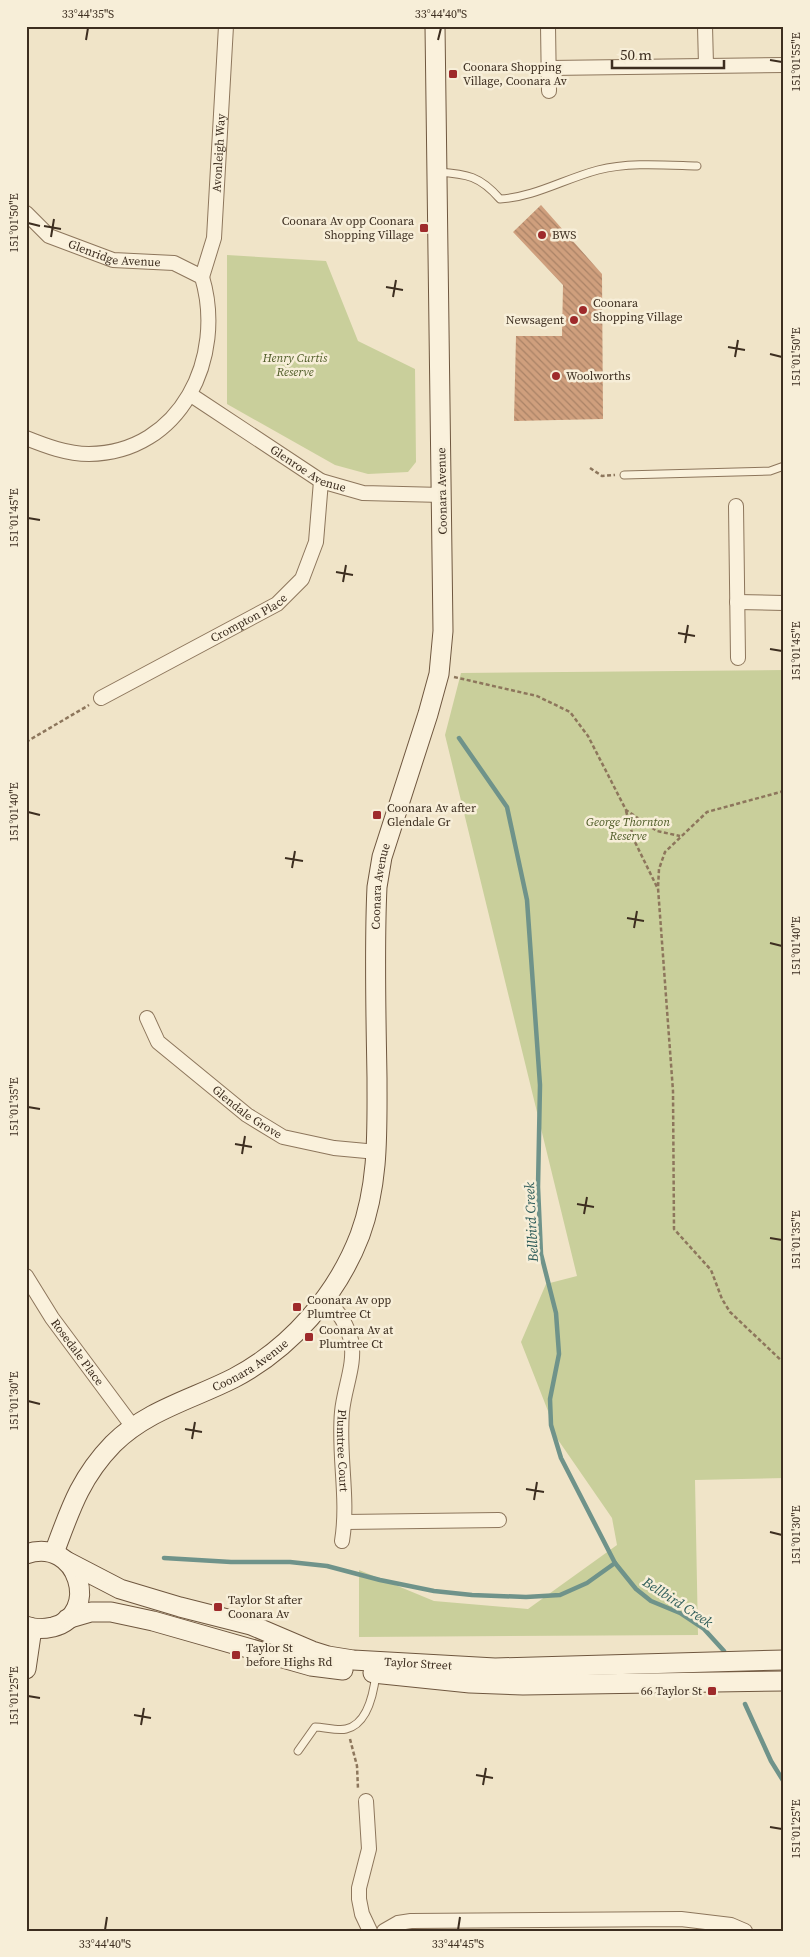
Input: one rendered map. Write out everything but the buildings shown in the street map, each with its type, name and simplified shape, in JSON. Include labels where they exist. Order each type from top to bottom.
[{"type":"street","name":"Avonleigh Way","points":[[202,277],[214,238],[226,26]]},
{"type":"street","name":"Coonara Avenue","points":[[61,1558],[68,1513],[85,1477],[114,1444],[133,1427],[169,1406],[234,1378],[260,1362],[304,1326],[326,1298],[347,1262],[360,1235],[368,1206],[377,1152],[377,887],[382,857],[439,674],[443,631],[435,26]]},
{"type":"street","points":[[548,26],[549,91]]},
{"type":"street","points":[[705,26],[706,65]]},
{"type":"street","points":[[549,68],[784,65]]},
{"type":"street","name":"Glenridge Avenue","points":[[26,213],[50,236],[113,260],[174,263],[202,277]]},
{"type":"street","points":[[26,438],[54,449],[88,454],[121,450],[149,437],[172,417],[191,395],[200,374],[208,339],[208,296],[202,277]]},
{"type":"street","name":"Glenroe Avenue","points":[[191,395],[321,481],[363,493],[442,495]]},
{"type":"street","name":"Crompton Place","points":[[100,698],[277,604],[302,579],[316,542],[321,481]]},
{"type":"street","points":[[736,506],[738,658]]},
{"type":"street","points":[[737,602],[784,602]]},
{"type":"street","name":"Glendale Grove","points":[[147,1018],[158,1042],[247,1115],[284,1137],[334,1148],[377,1152]]},
{"type":"street","name":"Rosedale Place","points":[[26,1276],[52,1318],[133,1427]]},
{"type":"street","name":"Plumtree Court","points":[[326,1298],[341,1315],[351,1339],[352,1355],[342,1412],[345,1522],[342,1541]]},
{"type":"street","points":[[345,1522],[499,1520]]},
{"type":"street","points":[[26,1554],[41,1551],[61,1558],[76,1572],[79,1591],[75,1609],[67,1619]]},
{"type":"street","name":"Taylor Street","points":[[61,1558],[120,1589],[251,1625],[312,1651],[353,1660],[495,1668],[784,1660]]},
{"type":"street","name":"Taylor Street","points":[[29,1627],[50,1628],[67,1619],[90,1612],[111,1612],[153,1621],[311,1666],[470,1683],[523,1685],[784,1681]]},
{"type":"street","points":[[26,1669],[29,1627]]},
{"type":"street","points":[[366,1801],[369,1849],[359,1888],[359,1899],[362,1914],[370,1931]]},
{"type":"street","points":[[384,1931],[398,1923],[411,1921],[731,1925],[745,1931]]},
{"type":"lane","points":[[438,172],[464,174],[480,180],[500,199],[518,198],[537,193],[578,176],[618,166],[697,166]]},
{"type":"lane","points":[[624,475],[770,471],[784,466]]},
{"type":"lane","points":[[298,1751],[315,1727],[347,1729],[361,1719],[374,1692],[376,1673]]},
{"type":"path","points":[[590,468],[602,476],[624,475]]},
{"type":"path","points":[[439,674],[500,686],[537,696],[570,712],[588,736],[626,810],[634,840],[658,888]]},
{"type":"path","points":[[26,742],[100,698]]},
{"type":"path","points":[[784,792],[707,812],[665,852],[658,869],[673,1091],[674,1229],[711,1270],[722,1299],[730,1312],[784,1363]]},
{"type":"path","points":[[626,810],[657,831],[680,836]]},
{"type":"path","points":[[352,1726],[350,1741],[358,1772],[357,1787],[366,1801]]},
{"type":"green space","name":"Henry Curtis Reserve","points":[[227,255],[326,261],[358,341],[415,369],[416,462],[408,472],[368,474],[335,465],[227,404]]},
{"type":"green space","name":"George Thornton Reserve","points":[[784,670],[784,1478],[695,1480],[698,1635],[359,1637],[359,1570],[434,1601],[528,1609],[617,1545],[612,1518],[554,1434],[548,1411],[521,1342],[546,1284],[577,1276],[445,735],[461,673]]},
{"type":"waterway","name":"Bellbird Creek","points":[[459,738],[507,807],[527,900],[540,1085],[538,1187],[541,1254],[556,1313],[559,1354],[550,1399],[551,1425],[561,1458],[615,1563],[636,1589],[651,1601],[680,1613],[704,1629],[724,1651]]},
{"type":"waterway","points":[[164,1558],[231,1562],[290,1562],[327,1566],[380,1580],[434,1591],[472,1595],[526,1597],[560,1595],[587,1583],[615,1563]]},
{"type":"waterway","name":"Bellbird Creek","points":[[745,1704],[771,1761],[784,1782]]},
{"type":"place","name":"Coonara Shopping Village, Coonara Av","points":[[453,74]]},
{"type":"place","name":"Coonara Av opp Coonara Shopping Village","points":[[424,228]]},
{"type":"place","name":"BWS","points":[[542,235]]},
{"type":"place","name":"Coonara Shopping Village","points":[[583,310]]},
{"type":"place","name":"Newsagent","points":[[574,320]]},
{"type":"place","name":"Woolworths","points":[[556,376]]},
{"type":"place","name":"Coonara Av after Glendale Gr","points":[[377,815]]},
{"type":"place","name":"Coonara Av opp Plumtree Ct","points":[[297,1307]]},
{"type":"place","name":"Coonara Av at Plumtree Ct","points":[[309,1337]]},
{"type":"place","name":"Taylor St after Coonara Av","points":[[218,1607]]},
{"type":"place","name":"Taylor St before Highs Rd","points":[[236,1655]]},
{"type":"place","name":"66 Taylor St","points":[[712,1691]]}]
